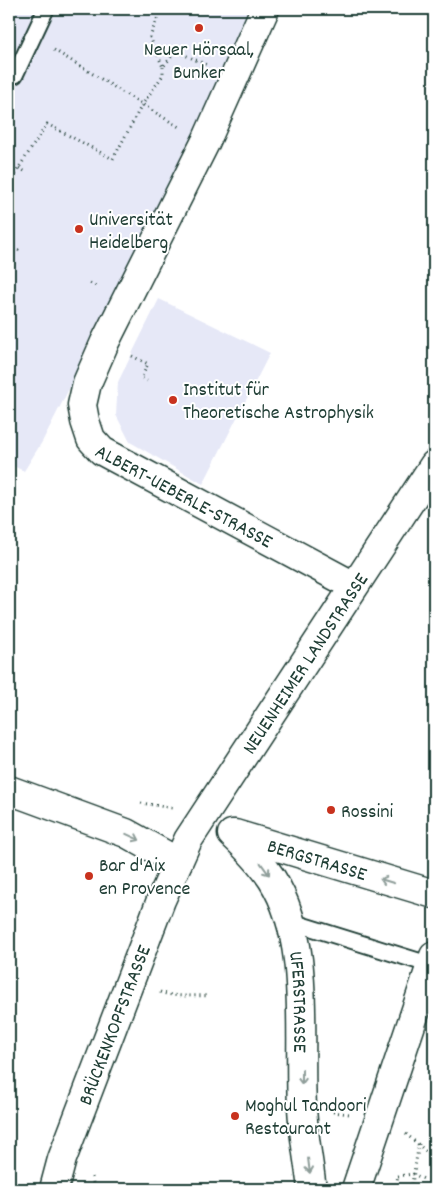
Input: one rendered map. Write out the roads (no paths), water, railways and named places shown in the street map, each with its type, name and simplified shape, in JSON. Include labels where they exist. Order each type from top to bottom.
[{"type":"street","name":"ALBERT-UEBERLE-STRASSE","points":[[265,9],[206,141],[105,342],[87,382],[82,405],[91,438],[102,451],[354,586]]},
{"type":"street","name":"NEUENHEIMER LANDSTRASSE","points":[[178,862],[188,840],[434,465]]},
{"type":"street","points":[[9,790],[88,818],[140,840],[178,862]]},
{"type":"street","name":"BERGSTRASSE","points":[[204,816],[232,834],[434,894]]},
{"type":"street","name":"UFERSTRASSE","points":[[232,834],[257,859],[273,881],[289,921],[298,954],[302,1000],[302,1107],[312,1189]]},
{"type":"street","name":"BRÜCKENKOPFSTRASSE","points":[[54,1189],[62,1159],[178,862]]},
{"type":"street","points":[[356,1189],[433,960]]},
{"type":"lane","points":[[15,75],[46,9]]},
{"type":"lane","points":[[289,921],[433,960]]},
{"type":"place","name":"Neuer Hörsaal, Bunker","points":[[199,28]]},
{"type":"place","name":"Universität Heidelberg","points":[[79,229]]},
{"type":"place","name":"Institut für Theoretische Astrophysik","points":[[173,400]]},
{"type":"place","name":"Rossini","points":[[331,810]]},
{"type":"place","name":"Bar d'Aix en Provence","points":[[89,876]]},
{"type":"place","name":"Moghul Tandoori Restaurant","points":[[235,1116]]}]
